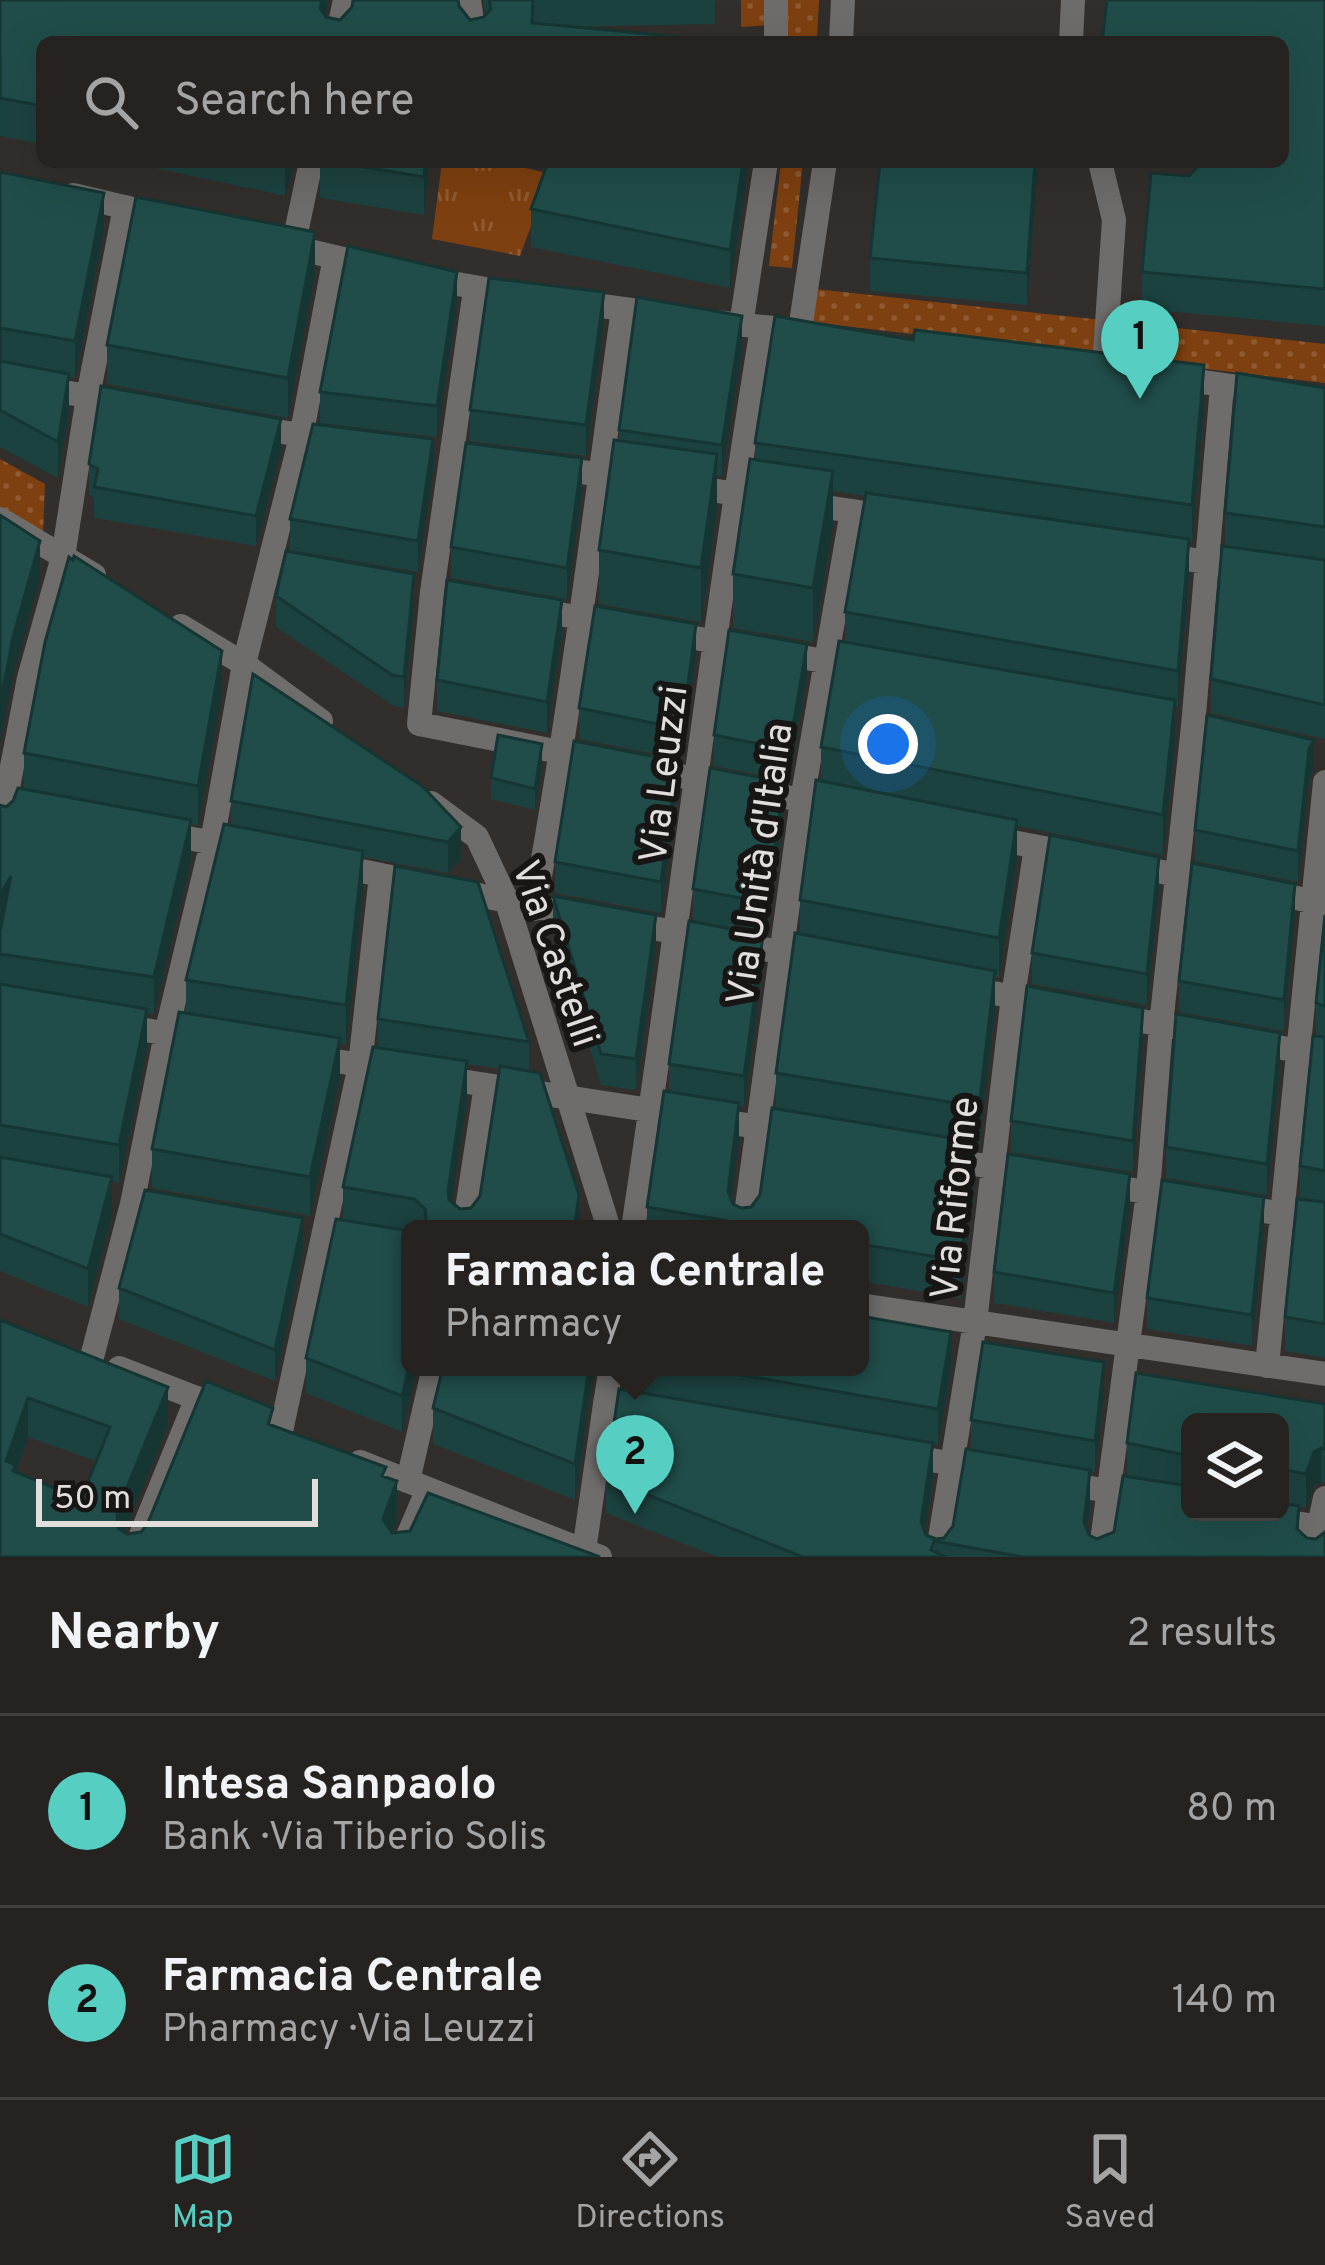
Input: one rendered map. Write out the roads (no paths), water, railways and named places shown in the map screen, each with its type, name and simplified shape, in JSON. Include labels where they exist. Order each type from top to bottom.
[{"type":"street","points":[[337,36],[344,0]]},
{"type":"street","points":[[469,0],[474,36]]},
{"type":"street","points":[[776,0],[776,36]]},
{"type":"street","points":[[841,36],[843,0]]},
{"type":"street","points":[[1071,36],[1073,0]]},
{"type":"street","points":[[293,247],[309,168]]},
{"type":"street","name":"Via Leuzzi","points":[[634,1220],[678,932],[735,494],[765,168]]},
{"type":"street","points":[[251,237],[475,290],[812,332],[825,168]]},
{"type":"street","points":[[1101,168],[1114,220],[1116,370],[1325,398]]},
{"type":"street","points":[[42,188],[188,222]]},
{"type":"street","points":[[11,815],[20,673],[63,557],[125,207]]},
{"type":"street","points":[[335,257],[282,565],[244,664],[212,842],[132,1203],[83,1353],[292,1435],[360,1065],[381,875]]},
{"type":"street","points":[[475,290],[432,592],[419,724],[872,814]]},
{"type":"street","points":[[534,909],[563,752],[623,308]]},
{"type":"street","points":[[0,381],[152,408]]},
{"type":"street","points":[[1100,1557],[1148,1192],[1222,386]]},
{"type":"street","points":[[216,420],[366,444]]},
{"type":"street","points":[[524,464],[919,520]]},
{"type":"street","name":"Via Unità d'Italia","points":[[745,1220],[802,800],[852,511]]},
{"type":"street","points":[[0,520],[124,592]]},
{"type":"street","points":[[1142,552],[1278,572]]},
{"type":"street","points":[[515,607],[892,673]]},
{"type":"street","points":[[164,616],[244,664],[334,730]]},
{"type":"street","points":[[1267,1366],[1281,1214],[1312,1054],[1325,782]]},
{"type":"street","name":"Via Castelli","points":[[406,784],[477,837],[506,899],[606,1220]]},
{"type":"street","points":[[143,830],[275,854]]},
{"type":"street","points":[[966,832],[1319,902]]},
{"type":"street","name":"Via Riforme","points":[[938,1557],[975,1322],[1013,996],[1036,847]]},
{"type":"street","points":[[318,863],[506,899],[534,909],[852,965]]},
{"type":"street","points":[[944,983],[1312,1054]]},
{"type":"street","points":[[83,1020],[231,1044]]},
{"type":"street","points":[[295,1054],[828,1138]]},
{"type":"street","points":[[465,1220],[486,1085]]},
{"type":"street","points":[[922,1155],[1325,1221]]},
{"type":"street","points":[[869,1306],[1325,1375]]},
{"type":"street","points":[[399,1557],[418,1485],[433,1376]]},
{"type":"street","points":[[344,1456],[592,1554],[610,1376]]},
{"type":"street","points":[[132,1557],[197,1398]]},
{"type":"street","points":[[605,1404],[674,1416]]},
{"type":"street","points":[[881,1451],[1181,1503]]},
{"type":"street","points":[[1312,1557],[1325,1498]]},
{"type":"street","points":[[1285,1521],[1321,1527]]},
{"type":"place","name":"Intesa Sanpaolo","points":[[1140,399]]},
{"type":"place","name":"Farmacia Centrale","points":[[635,1514]]}]
